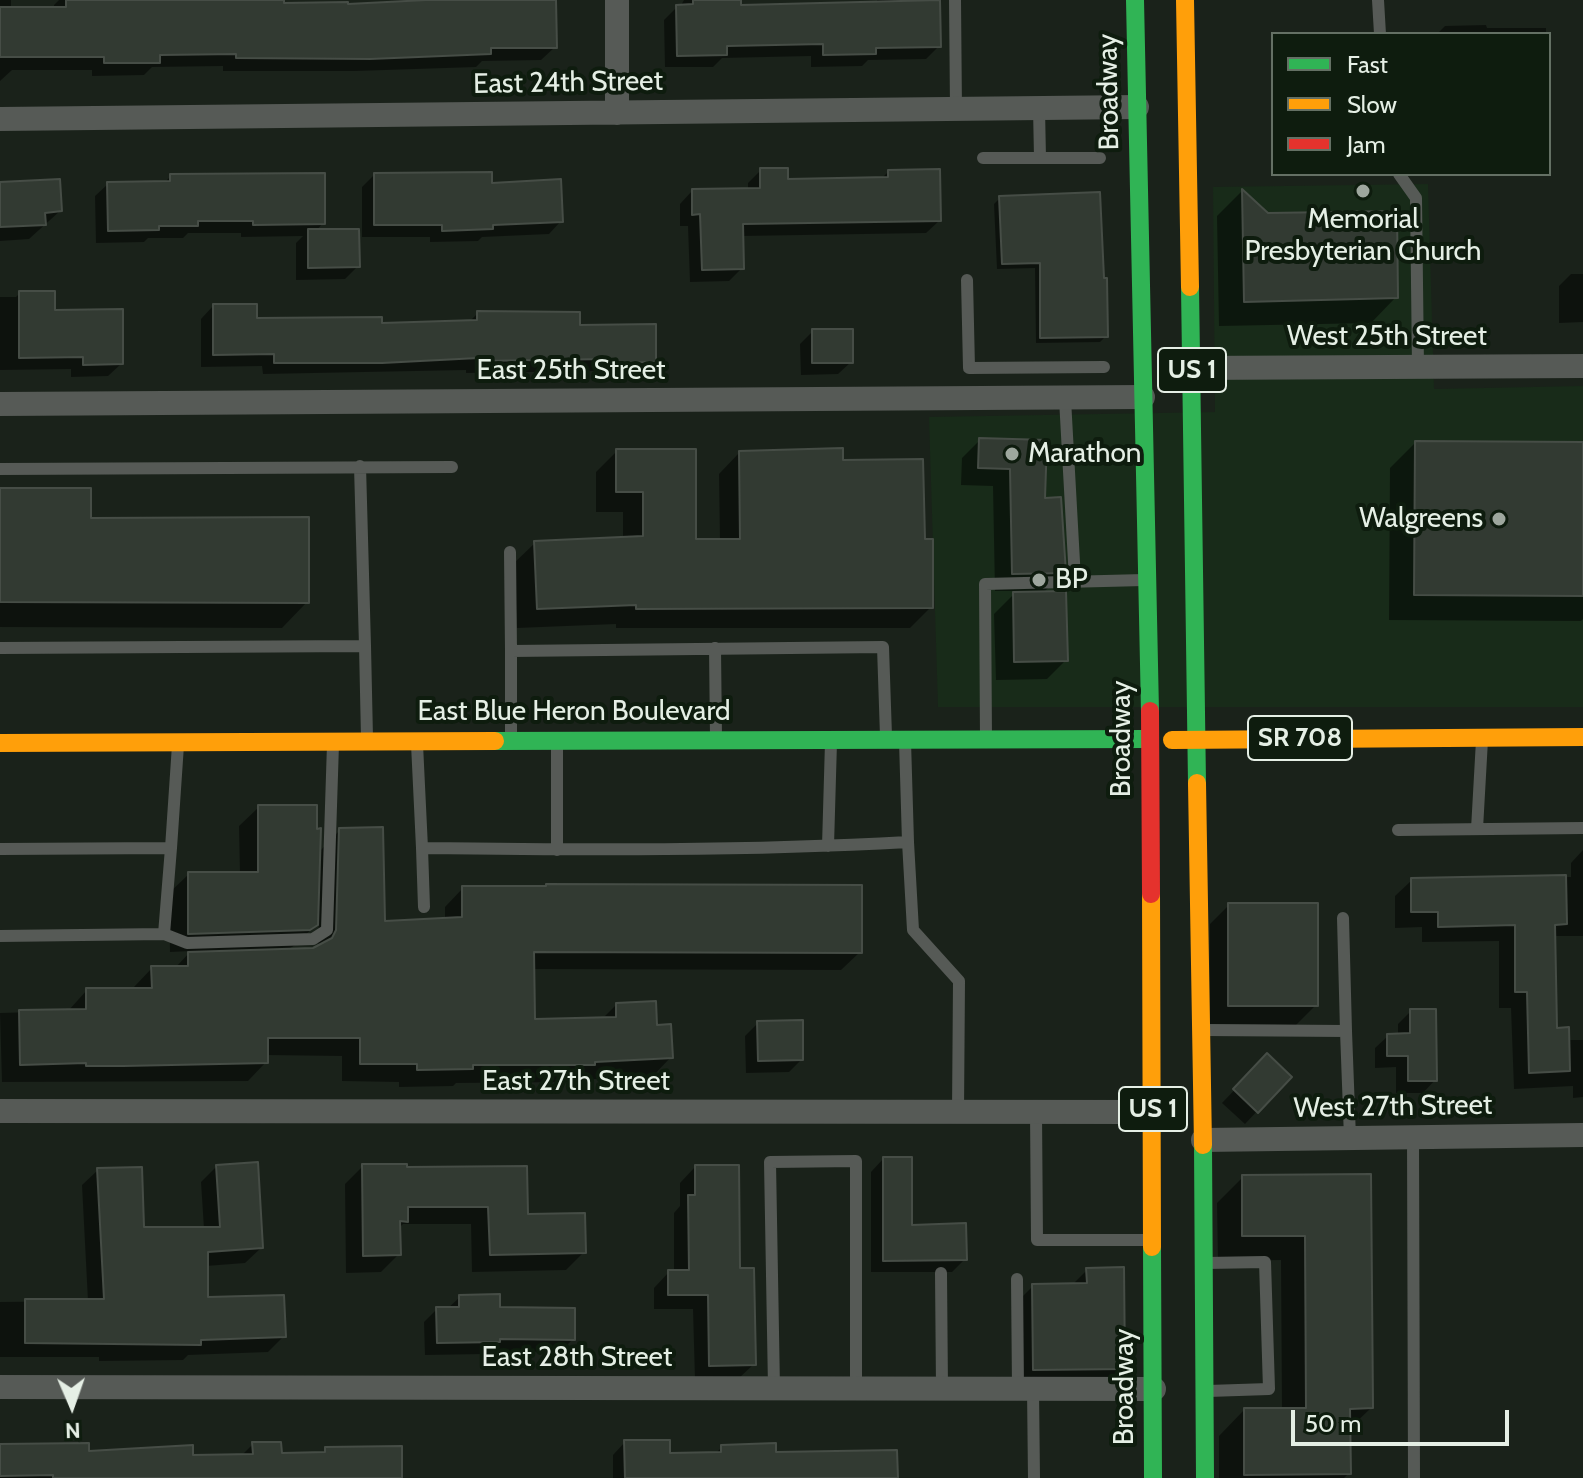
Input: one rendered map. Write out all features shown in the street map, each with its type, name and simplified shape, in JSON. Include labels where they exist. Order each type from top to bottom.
[{"type":"main road","name":"Broadway","points":[[1135,0],[1149,739],[1153,1478]]},
{"type":"main road","name":"US 1","points":[[1185,0],[1203,1140],[1205,1478]]},
{"type":"main road","name":"SR 708","points":[[1149,739],[1583,737]]},
{"type":"main road","name":"East Blue Heron Boulevard","points":[[0,743],[1149,739]]},
{"type":"main road","points":[[1154,1389],[1176,1409]]},
{"type":"street","points":[[617,0],[617,113]]},
{"type":"street","name":"East 24th Street","points":[[0,119],[1137,107]]},
{"type":"street","name":"West 25th Street","points":[[1192,368],[1583,366]]},
{"type":"street","name":"East 25th Street","points":[[0,404],[1143,397]]},
{"type":"street","name":"East 27th Street","points":[[0,1111],[1153,1112]]},
{"type":"street","name":"West 27th Street","points":[[1203,1140],[1583,1135]]},
{"type":"street","name":"East 28th Street","points":[[0,1387],[1154,1389]]},
{"type":"lane","points":[[955,0],[956,109]]},
{"type":"lane","points":[[1378,0],[1380,32]]},
{"type":"lane","points":[[1039,108],[1040,158]]},
{"type":"lane","points":[[983,158],[1100,158]]},
{"type":"lane","points":[[1400,176],[1416,198],[1418,367]]},
{"type":"lane","points":[[967,280],[968,400]]},
{"type":"lane","points":[[969,368],[1104,367]]},
{"type":"lane","points":[[1065,399],[1075,580]]},
{"type":"lane","points":[[360,466],[367,741]]},
{"type":"lane","points":[[0,469],[452,467]]},
{"type":"lane","points":[[510,552],[511,740]]},
{"type":"lane","points":[[986,739],[985,584],[1147,580]]},
{"type":"lane","points":[[0,648],[365,646]]},
{"type":"lane","points":[[511,651],[883,647],[908,842],[913,930],[959,981],[958,1112]]},
{"type":"lane","points":[[715,648],[716,740]]},
{"type":"lane","points":[[1477,829],[1483,737]]},
{"type":"lane","points":[[828,846],[831,739]]},
{"type":"lane","points":[[557,740],[557,850]]},
{"type":"lane","points":[[0,936],[164,934],[187,943],[313,939],[327,930],[333,741]]},
{"type":"lane","points":[[417,741],[424,907]]},
{"type":"lane","points":[[164,934],[178,742]]},
{"type":"lane","points":[[1398,830],[1583,828]]},
{"type":"lane","points":[[422,848],[557,850],[908,842]]},
{"type":"lane","points":[[0,849],[171,848]]},
{"type":"lane","points":[[1343,918],[1350,1138]]},
{"type":"lane","points":[[1201,1030],[1346,1031]]},
{"type":"lane","points":[[1036,1112],[1037,1240],[1153,1240]]},
{"type":"lane","points":[[1413,1137],[1414,1478]]},
{"type":"lane","points":[[774,1388],[770,1162],[856,1161],[856,1389]]},
{"type":"lane","points":[[1204,1263],[1265,1262],[1269,1389],[1205,1391]]},
{"type":"lane","points":[[941,1273],[942,1389]]},
{"type":"lane","points":[[1017,1279],[1034,1478]]},
{"type":"shaded area","points":[[1428,184],[1434,389],[1583,386],[1583,707],[938,707],[929,417],[1215,412],[1213,187]]},
{"type":"building","points":[[66,0],[284,0],[284,3],[348,4],[426,0],[556,0],[557,48],[491,48],[491,54],[370,59],[236,58],[236,54],[160,55],[160,63],[104,63],[104,57],[0,57],[0,7],[66,7]]},
{"type":"building","points":[[693,0],[741,0],[741,5],[940,0],[941,47],[876,48],[876,54],[823,55],[823,44],[727,46],[727,55],[677,56],[676,5],[693,4]]},
{"type":"building","points":[[760,168],[788,168],[788,179],[888,177],[888,170],[940,169],[941,221],[743,224],[744,269],[702,270],[700,214],[692,215],[692,189],[760,188]]},
{"type":"building","points":[[492,172],[492,183],[561,179],[563,222],[442,231],[442,225],[374,225],[374,173]]},
{"type":"building","points":[[325,173],[325,224],[253,225],[253,221],[198,221],[198,226],[108,231],[107,182],[170,181],[170,174]]},
{"type":"building","points":[[60,179],[62,211],[45,213],[46,225],[0,227],[0,182]]},
{"type":"building","points":[[1242,189],[1268,213],[1397,211],[1398,298],[1244,302]]},
{"type":"building","points":[[1100,192],[1108,337],[1040,338],[1040,263],[1002,264],[999,196]]},
{"type":"building","points":[[308,229],[359,229],[360,267],[308,268]]},
{"type":"building","points":[[19,291],[55,291],[55,310],[123,309],[123,364],[83,365],[83,357],[19,358]]},
{"type":"building","points":[[213,304],[257,304],[257,318],[382,317],[382,323],[477,320],[477,311],[580,312],[580,325],[656,324],[656,362],[607,363],[607,359],[478,361],[478,358],[382,363],[274,363],[274,354],[213,355]]},
{"type":"building","points":[[812,329],[853,329],[853,363],[812,363]]},
{"type":"building","points":[[979,438],[1047,440],[1045,498],[1061,497],[1066,573],[1012,574],[1010,469],[978,468]]},
{"type":"building","name":"Walgreens","points":[[1415,441],[1583,442],[1583,596],[1414,595]]},
{"type":"building","points":[[843,448],[843,460],[923,459],[925,539],[933,539],[933,608],[636,609],[636,605],[537,609],[534,541],[643,536],[643,492],[616,492],[616,449],[696,449],[696,539],[740,539],[739,451]]},
{"type":"building","points":[[0,488],[91,488],[91,518],[309,517],[309,603],[0,602]]},
{"type":"building","points":[[1066,591],[1068,661],[1014,662],[1013,592]]},
{"type":"building","points":[[258,805],[317,805],[317,829],[321,828],[318,925],[310,930],[188,934],[188,872],[258,872]]},
{"type":"building","points":[[383,827],[385,921],[462,917],[462,886],[862,885],[862,953],[534,952],[535,1019],[616,1017],[616,1003],[656,1001],[657,1025],[671,1024],[673,1058],[595,1062],[595,1065],[473,1065],[473,1069],[417,1070],[417,1064],[360,1064],[360,1038],[268,1038],[268,1063],[20,1065],[19,1010],[86,1009],[86,988],[152,988],[151,966],[188,966],[188,952],[313,948],[332,938],[336,930],[339,828]]},
{"type":"building","points":[[1566,875],[1567,924],[1555,925],[1557,1028],[1569,1027],[1570,1071],[1529,1073],[1527,992],[1515,992],[1515,925],[1438,927],[1438,912],[1411,912],[1411,878]]},
{"type":"building","points":[[1228,903],[1318,903],[1318,1006],[1228,1006]]},
{"type":"building","points":[[1410,1009],[1436,1009],[1437,1081],[1408,1081],[1408,1056],[1387,1056],[1387,1034],[1410,1033]]},
{"type":"building","points":[[803,1020],[803,1060],[758,1061],[757,1021]]},
{"type":"building","points":[[1267,1053],[1292,1077],[1258,1113],[1233,1089]]},
{"type":"building","points":[[883,1157],[912,1157],[912,1225],[966,1223],[967,1260],[883,1261]]},
{"type":"building","points":[[258,1162],[263,1248],[208,1252],[208,1297],[284,1295],[286,1337],[201,1340],[201,1345],[25,1343],[25,1299],[104,1299],[97,1168],[142,1167],[144,1227],[220,1227],[216,1165]]},
{"type":"building","points":[[362,1164],[407,1164],[407,1167],[527,1166],[528,1214],[585,1213],[586,1253],[490,1255],[488,1207],[408,1207],[408,1222],[400,1221],[401,1255],[363,1256]]},
{"type":"building","points":[[695,1165],[739,1165],[740,1268],[754,1268],[756,1365],[709,1366],[708,1295],[668,1295],[668,1270],[689,1270],[688,1195],[695,1195]]},
{"type":"building","points":[[1371,1174],[1373,1408],[1350,1409],[1351,1474],[1244,1475],[1244,1408],[1306,1408],[1305,1236],[1242,1236],[1242,1175]]},
{"type":"building","points":[[1124,1267],[1125,1369],[1033,1370],[1032,1284],[1087,1283],[1086,1268]]},
{"type":"building","points":[[500,1294],[500,1307],[575,1308],[575,1340],[500,1339],[500,1342],[437,1343],[436,1307],[459,1307],[459,1295]]},
{"type":"building","points":[[624,1440],[670,1440],[670,1453],[721,1452],[721,1445],[776,1443],[776,1452],[897,1450],[898,1478],[625,1478]]},
{"type":"building","points":[[252,1442],[281,1442],[282,1453],[325,1452],[325,1447],[402,1446],[402,1478],[0,1476],[0,1444],[89,1443],[89,1451],[193,1445],[193,1455],[253,1454]]},
{"type":"traffic: fast","points":[[1135,0],[1150,711]]},
{"type":"traffic: fast","points":[[1190,287],[1197,783]]},
{"type":"traffic: fast","points":[[495,741],[1149,739]]},
{"type":"traffic: fast","points":[[1203,1145],[1205,1478]]},
{"type":"traffic: fast","points":[[1152,1247],[1153,1478]]},
{"type":"traffic: slow","points":[[1185,0],[1190,287]]},
{"type":"traffic: slow","points":[[1172,740],[1583,737]]},
{"type":"traffic: slow","points":[[0,743],[495,741]]},
{"type":"traffic: slow","points":[[1197,783],[1203,1145]]},
{"type":"traffic: slow","points":[[1151,894],[1152,1247]]},
{"type":"traffic: jam","points":[[1150,711],[1151,894]]},
{"type":"place","name":"Memorial Presbyterian Church","points":[[1363,191]]},
{"type":"place","name":"Marathon","points":[[1012,454]]},
{"type":"place","name":"Walgreens","points":[[1499,519]]},
{"type":"place","name":"BP","points":[[1039,580]]}]
